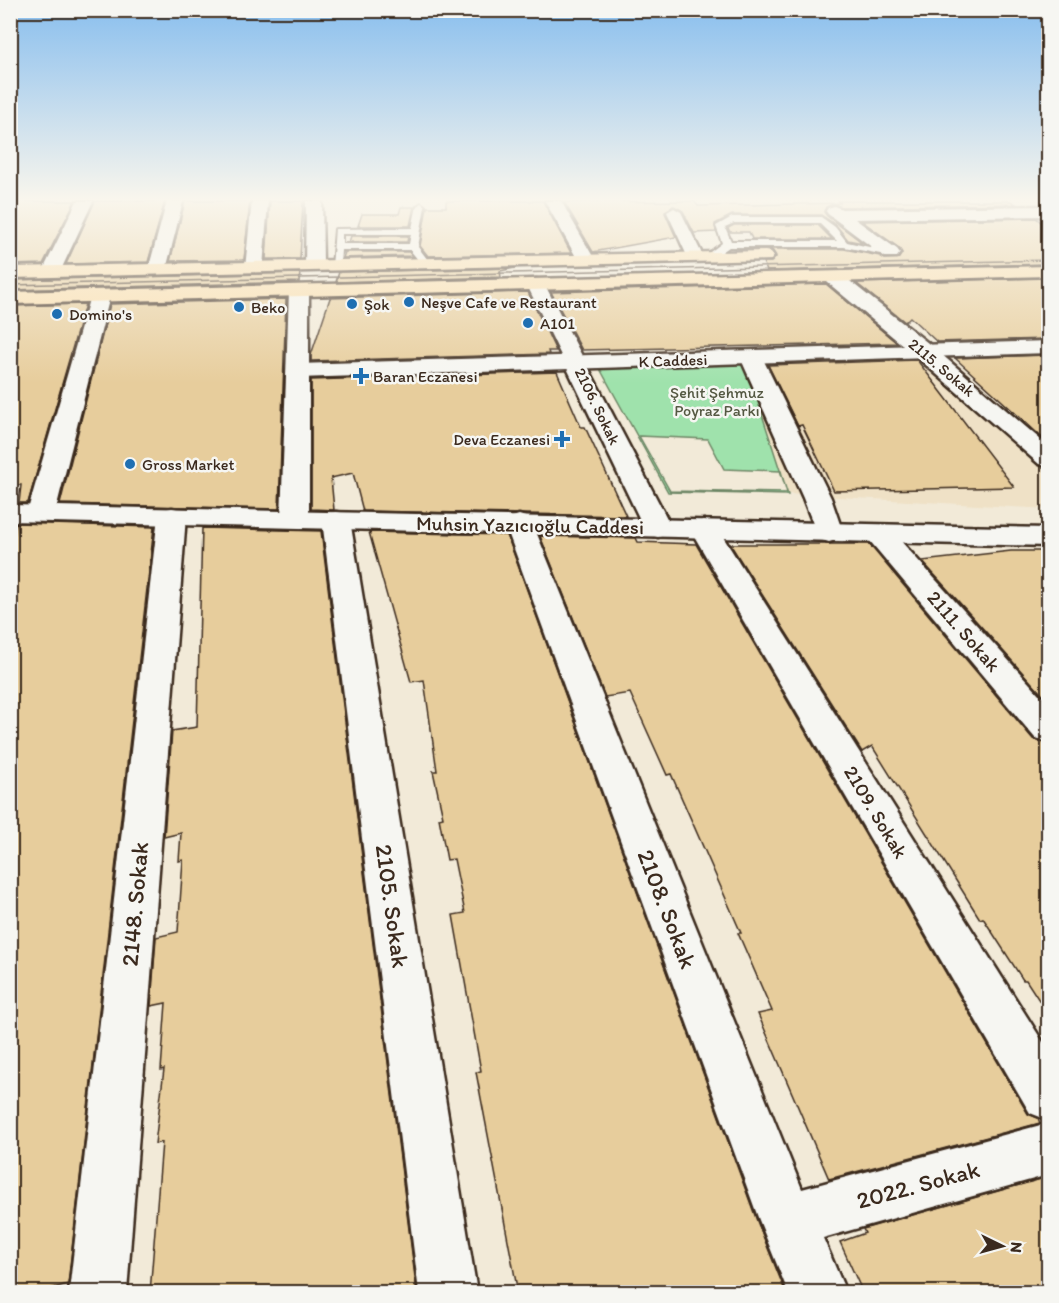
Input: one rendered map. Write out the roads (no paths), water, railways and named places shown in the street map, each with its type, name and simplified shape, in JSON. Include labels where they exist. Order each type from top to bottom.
[{"type":"main road","points":[[10,273],[514,262]]},
{"type":"main road","points":[[10,298],[1048,271]]},
{"type":"street","points":[[51,272],[56,262]]},
{"type":"street","points":[[157,270],[159,262]]},
{"type":"street","points":[[254,262],[254,267]]},
{"type":"street","points":[[314,262],[314,266]]},
{"type":"street","name":"2115. Sokak","points":[[834,278],[925,352],[1048,459]]},
{"type":"street","name":"2106. Sokak","points":[[536,285],[658,528]]},
{"type":"street","points":[[295,519],[299,291]]},
{"type":"street","points":[[41,513],[100,296]]},
{"type":"street","name":"K Caddesi","points":[[298,371],[1048,347]]},
{"type":"street","points":[[751,357],[817,498],[829,533]]},
{"type":"street","name":"Muhsin Yazıcıoğlu Caddesi","points":[[10,513],[1048,537]]},
{"type":"street","name":"2148. Sokak","points":[[98,1293],[172,516]]},
{"type":"street","name":"2105. Sokak","points":[[336,520],[448,1293]]},
{"type":"street","name":"2108. Sokak","points":[[519,524],[817,1293]]},
{"type":"street","name":"2109. Sokak","points":[[704,529],[1048,1095]]},
{"type":"street","name":"2111. Sokak","points":[[879,534],[1048,728]]},
{"type":"street","name":"2022. Sokak","points":[[787,1220],[1048,1149]]},
{"type":"tram line","points":[[10,285],[973,262]]},
{"type":"place","name":"Neşve Cafe ve Restaurant","points":[[409,302]]},
{"type":"place","name":"Şok","points":[[352,304]]},
{"type":"place","name":"Beko","points":[[239,307]]},
{"type":"place","name":"Domino's","points":[[57,314]]},
{"type":"place","name":"A101","points":[[528,323]]},
{"type":"place","name":"Baran Eczanesi","points":[[361,376]]},
{"type":"place","name":"Deva Eczanesi","points":[[562,439]]},
{"type":"place","name":"Gross Market","points":[[130,464]]},
{"type":"park label","name":"Şehit Şehmuz Poyraz Parkı","points":[[717,401]]}]
